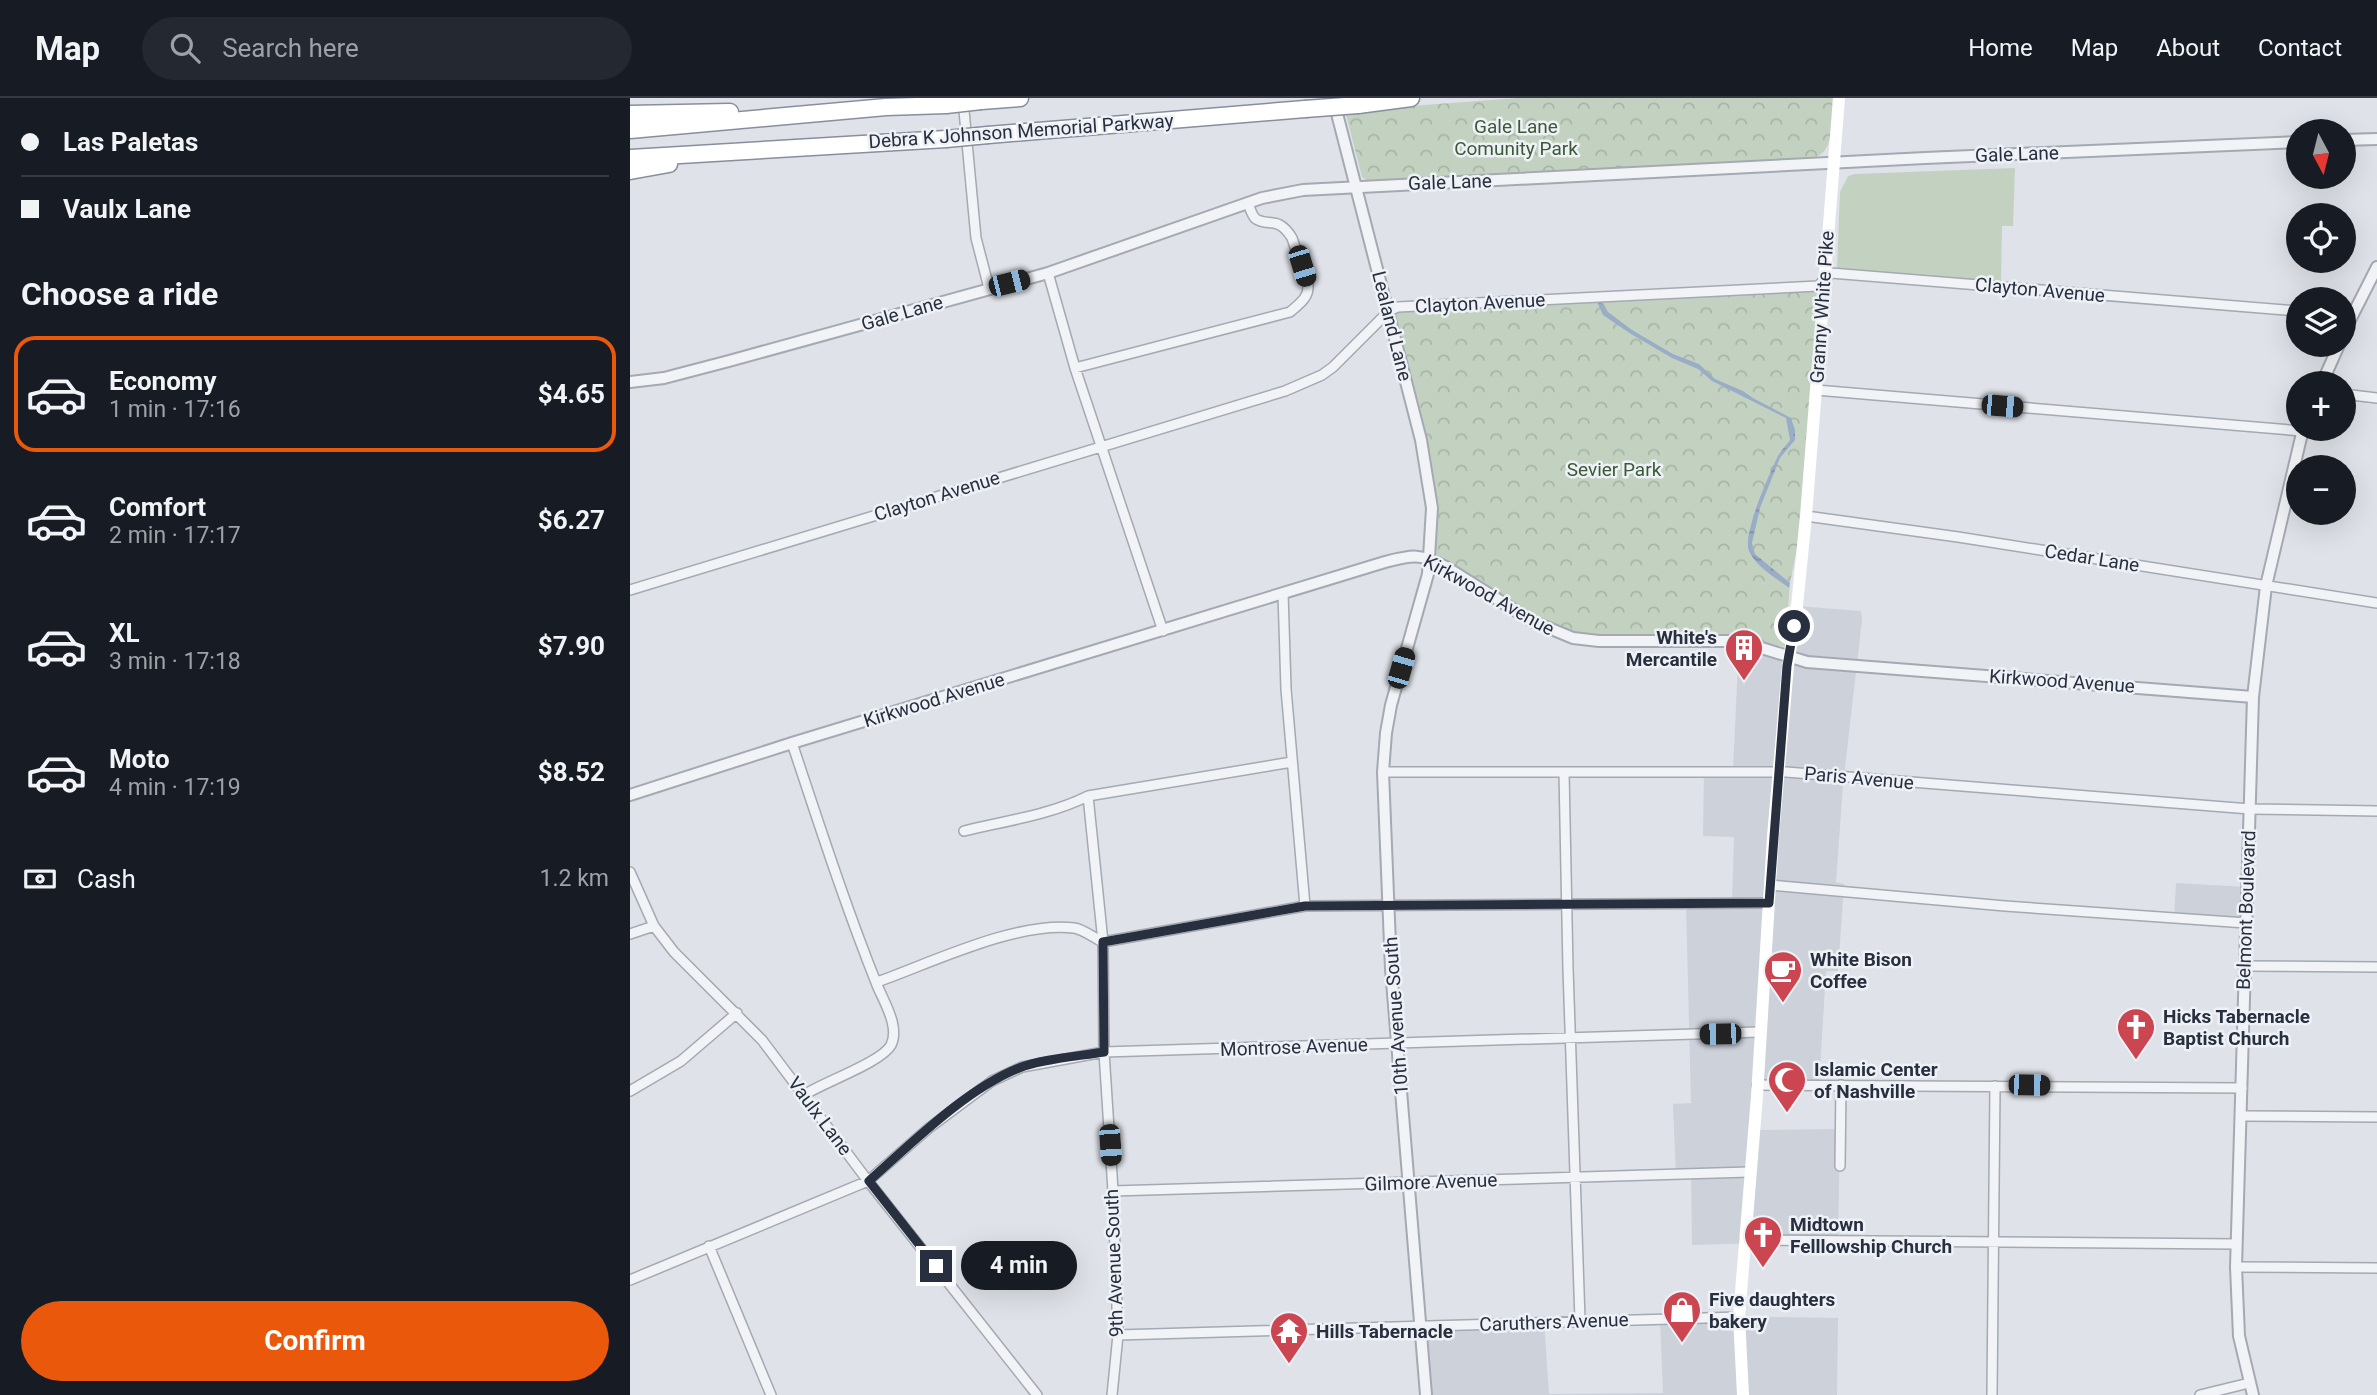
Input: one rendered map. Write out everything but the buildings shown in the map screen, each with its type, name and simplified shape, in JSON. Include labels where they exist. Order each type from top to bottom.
[{"type":"highway","name":"Debra K Johnson Memorial Parkway","points":[[630,130],[1020,98]]},
{"type":"highway","name":"Debra K Johnson Memorial Parkway","points":[[630,158],[946,139],[1359,105],[1411,98]]},
{"type":"highway","points":[[630,114],[886,107]]},
{"type":"highway","points":[[630,171],[782,148]]},
{"type":"main road","name":"Granny White Pike","points":[[1744,1395],[1739,1317],[1759,1032],[1779,772],[1806,516],[1839,98]]},
{"type":"street","points":[[962,98],[976,238],[989,288]]},
{"type":"street","name":"Lealand Lane","points":[[1334,98],[1389,311],[1429,482],[1432,518],[1429,558]]},
{"type":"street","points":[[2356,140],[2377,139]]},
{"type":"street","name":"Gale Lane","points":[[630,382],[664,378],[716,365],[1048,273],[1248,202],[1303,190],[2286,143]]},
{"type":"street","points":[[1075,368],[1290,312],[1303,301],[1308,293],[1296,247],[1288,231],[1275,222],[1258,220],[1248,202]]},
{"type":"street","points":[[2356,301],[2377,267]]},
{"type":"street","points":[[1048,273],[1075,368],[1163,631]]},
{"type":"street","name":"Clayton Avenue","points":[[630,590],[1285,391],[1322,375],[1350,353],[1389,311],[1398,307],[1818,286],[1831,273],[2286,310]]},
{"type":"street","points":[[1816,390],[2286,429]]},
{"type":"street","points":[[2356,396],[2377,398]]},
{"type":"street","name":"Belmont Boulevard","points":[[2253,1395],[2239,1336],[2236,1244],[2253,697],[2266,586],[2300,441]]},
{"type":"street","name":"Cedar Lane","points":[[1806,516],[1958,537],[2377,603]]},
{"type":"street","name":"Kirkwood Avenue","points":[[630,795],[1283,593],[1418,555],[1429,558],[1532,621],[1563,635],[1600,641],[1738,641],[1807,662],[2253,697]]},
{"type":"street","name":"10th Avenue South","points":[[1426,1395],[1391,970],[1383,772],[1391,705],[1428,573],[1429,558]]},
{"type":"street","points":[[1283,593],[1286,689],[1305,906]]},
{"type":"street","points":[[792,743],[859,942],[877,982],[895,1035],[888,1049],[876,1059],[804,1094]]},
{"type":"street","points":[[964,831],[1045,812],[1073,804],[1088,796],[1292,762]]},
{"type":"street","name":"Paris Avenue","points":[[1383,772],[1779,772],[2249,809],[2377,811]]},
{"type":"street","points":[[1564,772],[1580,1320]]},
{"type":"street","name":"9th Avenue South","points":[[1088,796],[1103,942],[1104,1052],[1113,1191],[1118,1335],[1112,1395]]},
{"type":"street","name":"Vaulx Lane","points":[[630,872],[654,926],[688,968],[762,1040],[1037,1395]]},
{"type":"street","points":[[1770,885],[2006,906],[2246,923]]},
{"type":"street","points":[[877,982],[999,938],[1035,930],[1076,928],[1103,942],[1305,906],[1769,903]]},
{"type":"street","points":[[630,934],[654,926]]},
{"type":"street","points":[[2245,966],[2377,967]]},
{"type":"street","points":[[630,1091],[681,1061],[737,1013]]},
{"type":"street","name":"Montrose Avenue","points":[[630,1280],[869,1181],[929,1128],[992,1081],[1022,1067],[1104,1052],[1759,1032]]},
{"type":"street","points":[[1757,1085],[2242,1088]]},
{"type":"street","points":[[1840,1166],[1841,1085]]},
{"type":"street","points":[[1992,1395],[1995,1086]]},
{"type":"street","points":[[2242,1116],[2377,1117]]},
{"type":"street","name":"Gilmore Avenue","points":[[1113,1191],[1749,1172]]},
{"type":"street","points":[[1745,1240],[2236,1244]]},
{"type":"street","points":[[709,1246],[771,1395]]},
{"type":"street","points":[[2236,1267],[2377,1268]]},
{"type":"street","name":"Caruthers Avenue","points":[[1118,1335],[1739,1317]]},
{"type":"street","points":[[2200,1395],[2249,1383]]},
{"type":"shaded area","points":[[1797,606],[1861,611],[1836,882],[1844,884],[1838,971],[1826,971],[1819,1085],[1757,1085],[1754,1130],[1840,1129],[1838,1241],[1692,1245],[1691,1175],[1676,1175],[1673,1104],[1691,1103],[1686,903],[1732,903],[1734,837],[1703,836],[1704,772],[1733,771],[1739,641],[1789,657]]},
{"type":"shaded area","points":[[2176,883],[2247,887],[2246,923],[2174,918]]},
{"type":"shaded area","points":[[1660,1318],[1838,1318],[1837,1395],[1426,1395],[1421,1327],[1544,1322],[1549,1394],[1663,1393]]},
{"type":"green space","name":"Gale Lane Comunity Park","points":[[1517,98],[1833,98],[1830,140],[1827,147],[1816,157],[1691,164],[1672,168],[1368,181],[1362,177],[1345,111]]},
{"type":"green space","points":[[2015,168],[2013,226],[2002,226],[2001,283],[1837,268],[1840,192],[1848,176]]},
{"type":"green space","name":"Sevier Park","points":[[1818,290],[1801,529],[1790,583],[1785,647],[1747,637],[1588,637],[1553,628],[1434,554],[1436,517],[1391,310]]},
{"type":"water","points":[[1602,301],[1608,312],[1632,330],[1673,354],[1699,364],[1715,379],[1743,391],[1791,418],[1795,440],[1780,458],[1760,508],[1752,543],[1755,554],[1790,583],[1789,588],[1756,562],[1749,551],[1748,543],[1763,491],[1778,455],[1790,440],[1786,418],[1712,381],[1698,369],[1672,358],[1631,334],[1603,315],[1597,302]]},
{"type":"place","name":"White's Mercantile","points":[[1744,682]]},
{"type":"place","name":"White Bison Coffee","points":[[1783,1004]]},
{"type":"place","name":"Hicks Tabernacle Baptist Church","points":[[2136,1061]]},
{"type":"place","name":"Islamic Center of Nashville","points":[[1787,1114]]},
{"type":"place","name":"Midtown Felllowship Church","points":[[1763,1269]]},
{"type":"place","name":"Five daughters bakery","points":[[1682,1344]]},
{"type":"place","name":"Hills Tabernacle","points":[[1289,1365]]},
{"type":"route","points":[[936,1266],[869,1181],[929,1128],[992,1081],[1022,1067],[1104,1052],[1103,942],[1305,906],[1769,903],[1787,666],[1794,626]]}]
